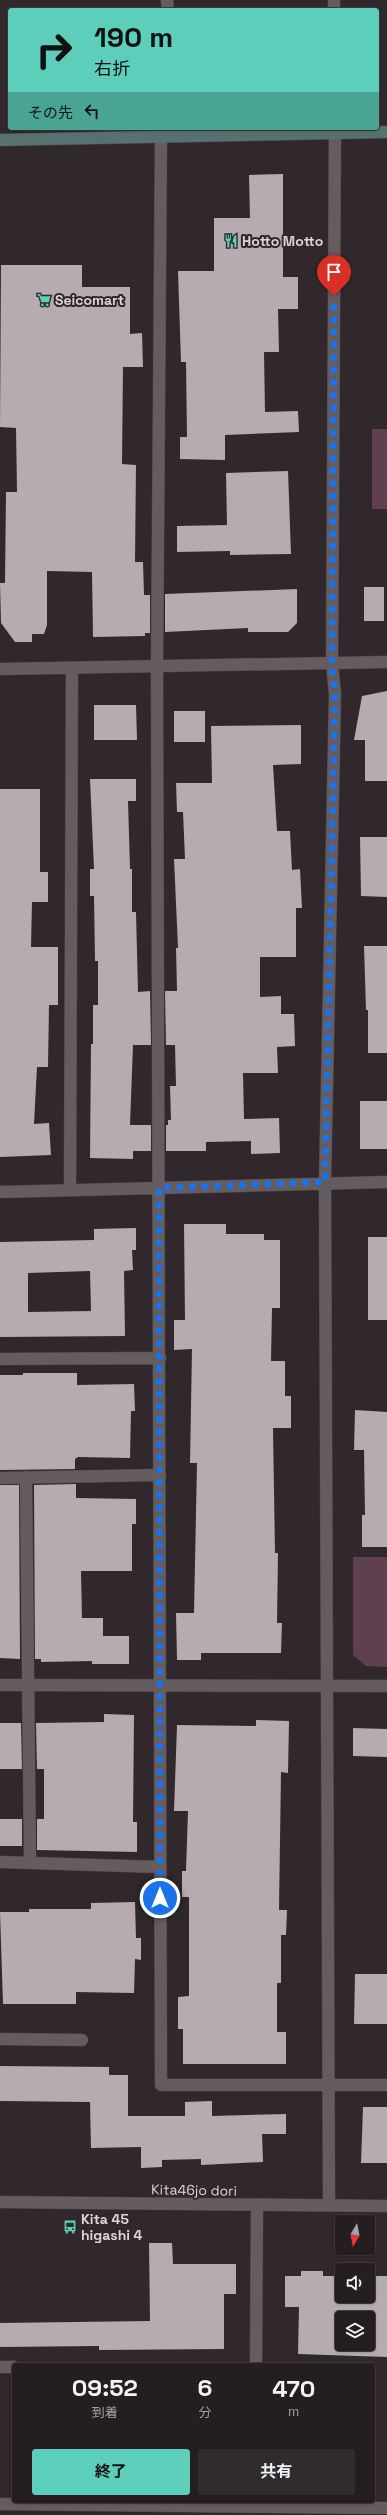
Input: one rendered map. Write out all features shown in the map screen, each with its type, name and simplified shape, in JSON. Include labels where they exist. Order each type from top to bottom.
[{"type":"main road","points":[[0,140],[335,130],[387,132]]},
{"type":"street","points":[[329,2205],[325,1686],[325,1182],[335,702],[332,663],[335,130]]},
{"type":"street","points":[[166,134],[157,666],[160,1358],[159,1867],[161,2085],[387,2086]]},
{"type":"street","points":[[0,669],[387,662]]},
{"type":"street","points":[[70,1190],[72,668]]},
{"type":"street","points":[[0,1192],[325,1182],[387,1182]]},
{"type":"street","points":[[0,1359],[160,1358]]},
{"type":"street","points":[[0,1478],[160,1475]]},
{"type":"street","points":[[26,1477],[30,1862]]},
{"type":"street","points":[[0,1685],[159,1687],[387,1686]]},
{"type":"street","points":[[0,1862],[159,1867]]},
{"type":"street","points":[[0,2039],[82,2040]]},
{"type":"street","name":"Kita46jo dori","points":[[0,2202],[257,2206],[387,2206]]},
{"type":"street","points":[[256,2363],[257,2206]]},
{"type":"street","points":[[0,2367],[12,2368]]},
{"type":"street","points":[[0,2504],[256,2508],[387,2508]]},
{"type":"shaded area","points":[[372,429],[387,429],[387,509],[372,509]]},
{"type":"shaded area","points":[[353,1557],[387,1557],[387,1667],[366,1666],[353,1655]]},
{"type":"building","points":[[283,174],[283,277],[298,277],[298,309],[278,309],[279,352],[264,352],[265,412],[298,411],[299,432],[225,435],[225,460],[180,459],[180,437],[187,437],[186,362],[181,362],[178,271],[214,271],[214,218],[250,218],[249,175]]},
{"type":"building","points":[[1,265],[82,265],[82,287],[130,287],[130,334],[142,333],[143,367],[123,367],[122,464],[136,465],[135,562],[143,562],[144,595],[150,595],[150,633],[145,633],[145,636],[93,637],[92,572],[47,571],[47,625],[44,634],[32,634],[32,642],[15,642],[1,623],[0,583],[5,583],[6,492],[17,492],[16,428],[0,427]]},
{"type":"building","points":[[288,471],[291,554],[230,555],[230,551],[177,552],[177,526],[227,525],[226,473]]},
{"type":"building","points":[[364,587],[384,587],[384,621],[364,621]]},
{"type":"building","points":[[297,589],[297,623],[288,632],[248,632],[248,628],[165,632],[165,594]]},
{"type":"building","points":[[387,691],[387,781],[365,781],[365,740],[354,740],[362,696]]},
{"type":"building","points":[[94,705],[136,705],[137,740],[94,740]]},
{"type":"building","points":[[174,711],[205,711],[205,742],[174,742]]},
{"type":"building","points":[[301,725],[301,764],[273,765],[277,831],[290,831],[292,870],[300,869],[302,908],[296,908],[296,957],[260,957],[260,997],[281,996],[281,1014],[294,1014],[295,1046],[277,1047],[278,1073],[243,1073],[244,1119],[279,1118],[280,1153],[251,1154],[251,1141],[206,1142],[206,1151],[166,1151],[166,1125],[168,1125],[168,1120],[171,1120],[170,1086],[176,1086],[175,1045],[166,1045],[165,991],[177,991],[176,948],[178,948],[174,859],[185,859],[183,812],[177,812],[176,783],[212,783],[211,726]]},
{"type":"building","points":[[90,779],[136,779],[136,801],[128,801],[130,869],[132,869],[132,912],[136,912],[138,992],[150,991],[151,1045],[133,1045],[130,1125],[151,1125],[151,1151],[133,1151],[133,1159],[90,1158],[91,1044],[93,1044],[93,1005],[98,1005],[98,961],[95,961],[94,896],[90,896],[90,869],[94,869]]},
{"type":"building","points":[[0,789],[40,789],[40,872],[48,872],[48,902],[32,902],[31,947],[58,947],[58,1005],[49,1005],[48,1067],[37,1067],[34,1124],[49,1123],[51,1155],[0,1157]]},
{"type":"building","points":[[360,837],[387,837],[387,897],[361,896]]},
{"type":"building","points":[[364,946],[387,946],[387,1053],[368,1053],[368,1010],[366,1010]]},
{"type":"building","points":[[360,1101],[387,1101],[387,1149],[360,1149]]},
{"type":"building","points":[[184,1224],[226,1224],[226,1234],[264,1234],[264,1240],[280,1240],[280,1308],[272,1308],[271,1361],[285,1361],[285,1396],[291,1396],[291,1428],[273,1428],[275,1553],[278,1553],[277,1623],[282,1623],[281,1653],[201,1653],[201,1660],[177,1660],[176,1613],[194,1613],[197,1463],[190,1463],[192,1349],[174,1350],[174,1320],[185,1320]]},
{"type":"building","points":[[136,1228],[136,1250],[132,1250],[133,1270],[124,1271],[125,1336],[0,1337],[0,1242],[94,1240],[94,1229]],"holes":[[[90,1271],[91,1311],[28,1312],[28,1273]]]},
{"type":"building","points":[[368,1237],[387,1237],[387,1320],[368,1320]]},
{"type":"building","points":[[23,1373],[77,1373],[77,1385],[134,1384],[135,1411],[131,1411],[130,1458],[78,1457],[75,1459],[75,1469],[0,1470],[0,1375],[23,1375]]},
{"type":"building","points":[[355,1410],[387,1412],[387,1547],[362,1547],[362,1515],[365,1515],[364,1450],[354,1450]]},
{"type":"building","points":[[76,1484],[76,1498],[136,1499],[136,1524],[132,1524],[132,1571],[81,1571],[82,1618],[103,1618],[103,1636],[129,1636],[129,1664],[92,1664],[92,1661],[41,1662],[41,1659],[35,1659],[34,1485]]},
{"type":"building","points":[[0,1485],[19,1485],[20,1659],[0,1658]]},
{"type":"building","points":[[104,1714],[134,1715],[133,1822],[137,1822],[137,1852],[37,1850],[37,1819],[44,1819],[44,1769],[37,1769],[36,1723],[104,1722]]},
{"type":"building","points":[[256,1720],[289,1721],[288,1773],[281,1772],[279,1910],[287,1910],[286,1935],[281,1935],[281,1983],[277,1983],[277,2032],[286,2032],[286,2064],[183,2064],[183,2029],[178,2029],[178,1997],[189,1996],[189,1897],[182,1897],[182,1871],[186,1871],[188,1811],[174,1811],[177,1725],[256,1726]]},
{"type":"building","points":[[0,1723],[21,1723],[22,1769],[0,1769]]},
{"type":"building","points":[[353,1728],[387,1729],[387,1757],[353,1756]]},
{"type":"building","points":[[0,1819],[22,1819],[22,1846],[0,1846]]},
{"type":"building","points":[[135,1902],[136,1938],[141,1938],[141,1960],[135,1959],[134,1993],[76,1992],[76,2004],[3,2004],[0,1912],[29,1912],[29,1909],[91,1909],[91,1903]]},
{"type":"building","points":[[355,1974],[387,1974],[387,2024],[354,2024]]},
{"type":"building","points":[[0,2066],[109,2067],[109,2075],[128,2075],[128,2116],[185,2116],[185,2102],[212,2101],[212,2116],[286,2114],[286,2134],[262,2134],[263,2162],[201,2165],[201,2159],[162,2160],[162,2167],[141,2168],[141,2147],[91,2148],[90,2102],[0,2101]]},
{"type":"building","points":[[363,2107],[387,2107],[387,2163],[361,2163]]},
{"type":"building","points":[[149,2243],[172,2243],[173,2264],[236,2264],[236,2294],[224,2294],[224,2349],[99,2350],[99,2346],[0,2347],[0,2323],[150,2321]]},
{"type":"building","points":[[301,2271],[323,2271],[323,2276],[335,2276],[335,2303],[375,2303],[375,2276],[387,2276],[387,2357],[298,2354],[299,2307],[285,2307],[285,2276],[301,2276]]},
{"type":"place","name":"Hotto Motto","points":[[231,241]]},
{"type":"place","name":"Seicomart","points":[[44,300]]},
{"type":"place","name":"Kita 45 higashi 4","points":[[70,2227]]},
{"type":"route","points":[[160,1898],[159,1188],[325,1182],[335,694],[332,663],[334,296]]}]
